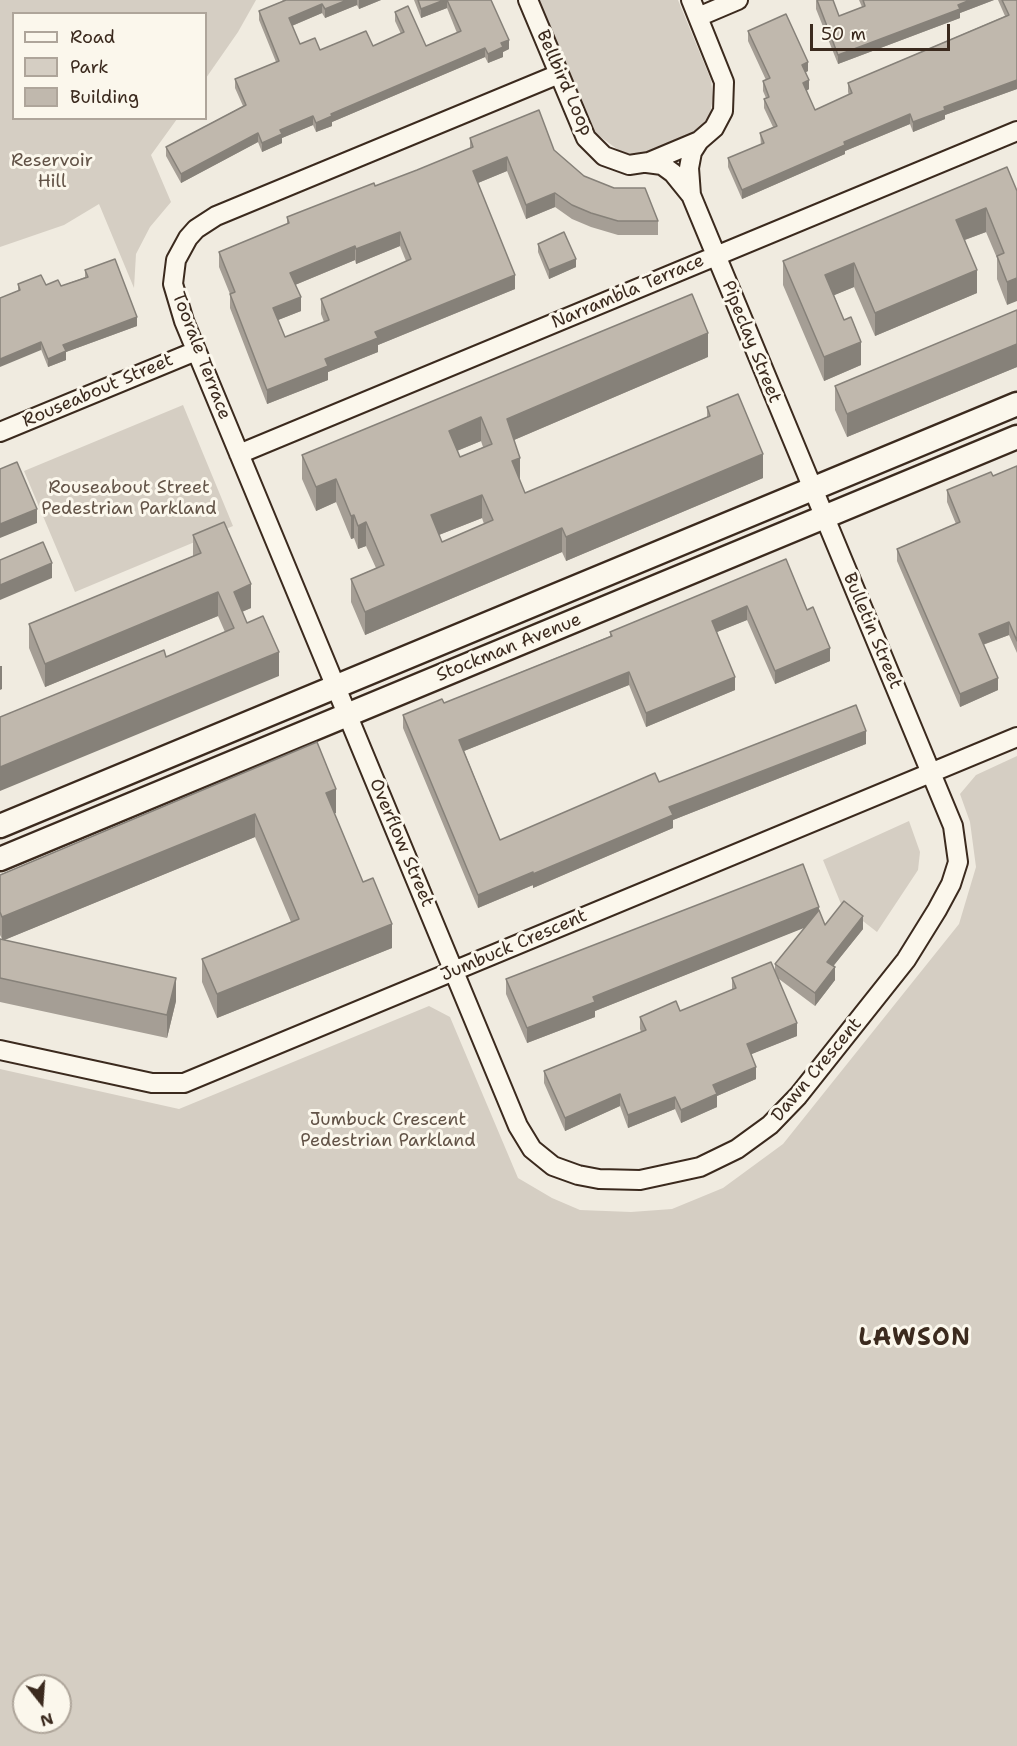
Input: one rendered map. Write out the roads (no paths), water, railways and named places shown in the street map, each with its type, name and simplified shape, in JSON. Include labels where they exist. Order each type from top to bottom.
[{"type":"street","name":"Bellbird Loop","points":[[528,0],[582,130],[597,151],[620,163],[646,163],[699,141],[719,120],[725,92],[721,72],[694,8]]},
{"type":"street","points":[[694,8],[738,0]]},
{"type":"street","name":"Toorale Terrace","points":[[348,715],[178,308],[173,284],[181,249],[196,229],[216,216],[559,74]]},
{"type":"street","name":"Narrambla Terrace","points":[[239,454],[1017,131]]},
{"type":"street","name":"Pipeclay Street","points":[[699,141],[692,152],[688,168],[691,195],[813,489]]},
{"type":"street","name":"Pipeclay Street","points":[[646,163],[662,165],[673,173],[691,195]]},
{"type":"street","name":"Rouseabout Street","points":[[0,432],[196,351]]},
{"type":"street","name":"Stockman Avenue","points":[[0,826],[1017,404]]},
{"type":"street","name":"Stockman Avenue","points":[[0,860],[1017,437]]},
{"type":"street","name":"Bulletin Street","points":[[813,489],[931,773]]},
{"type":"street","name":"Overflow Street","points":[[348,715],[454,971]]},
{"type":"street","name":"Jumbuck Crescent","points":[[0,1050],[152,1083],[174,1084],[204,1075],[1017,738]]},
{"type":"street","name":"Dawn Crescent","points":[[454,971],[518,1126],[532,1149],[542,1158],[572,1174],[619,1180],[660,1177],[700,1167],[737,1149],[785,1111],[906,960],[937,910],[955,873],[958,850],[953,826],[931,773]]},
{"type":"district","name":"LAWSON","points":[[915,1339]]},
{"type":"park label","name":"Reservoir Hill","points":[[52,171]]},
{"type":"park label","name":"Rouseabout Street Pedestrian Parkland","points":[[129,498]]},
{"type":"park label","name":"Jumbuck Crescent Pedestrian Parkland","points":[[388,1130]]}]
